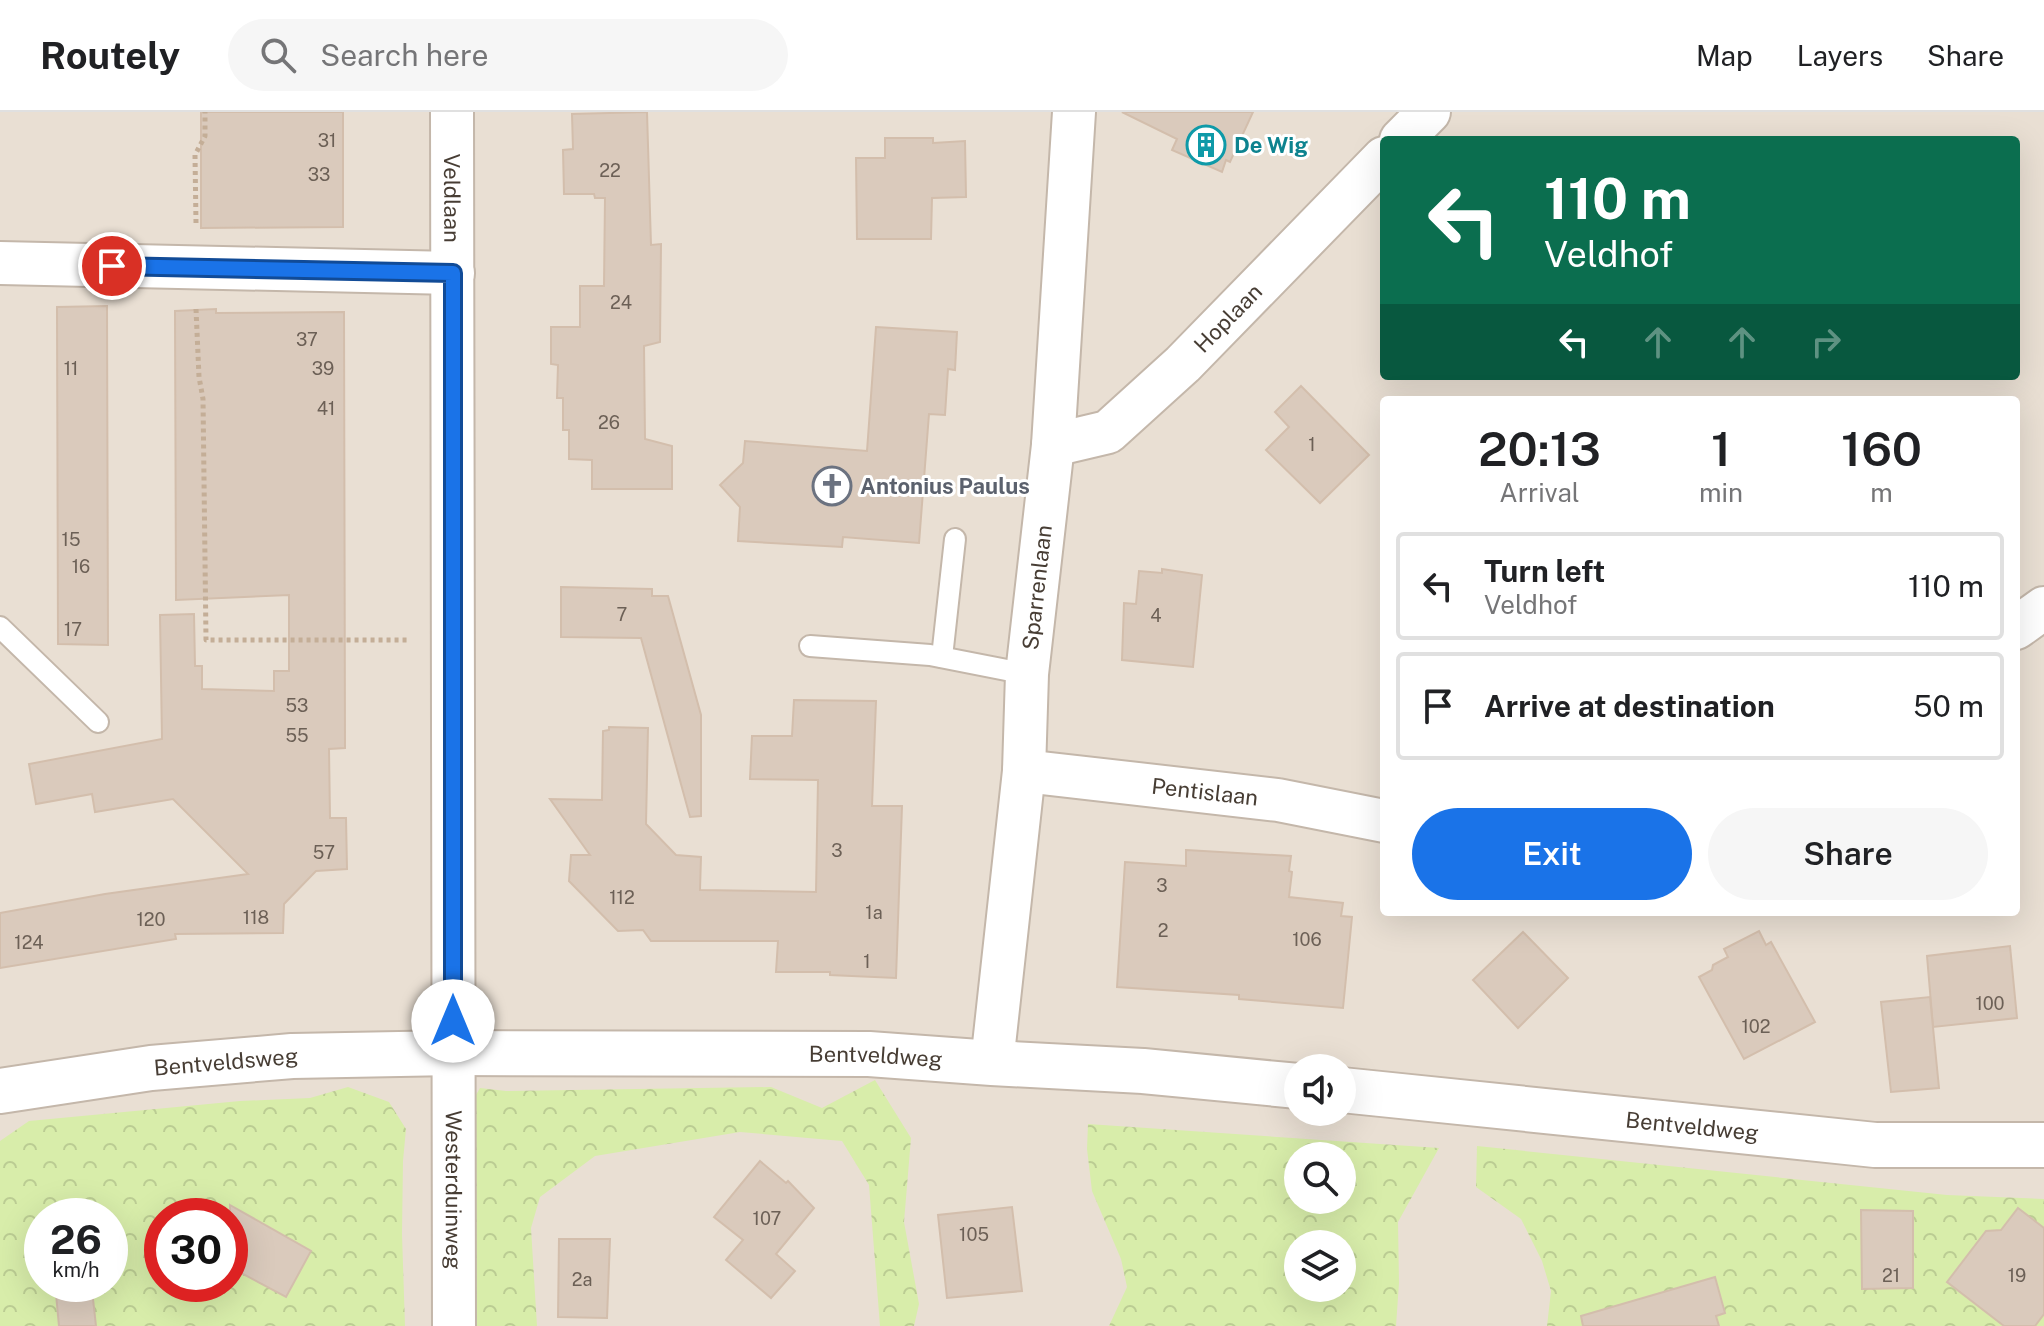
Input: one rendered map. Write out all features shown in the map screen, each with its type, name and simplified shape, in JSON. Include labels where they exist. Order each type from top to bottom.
[{"type":"street","name":"Veldlaan","points":[[452,112],[453,1053]]},
{"type":"street","name":"Sparrenlaan","points":[[992,1063],[1024,771],[1027,674],[1053,445],[1074,112]]},
{"type":"street","points":[[1405,136],[1429,112]]},
{"type":"street","name":"Hoplaan","points":[[1053,445],[1108,432],[1183,364],[1380,162]]},
{"type":"street","points":[[0,263],[453,273]]},
{"type":"street","points":[[2020,625],[2044,608]]},
{"type":"street","name":"Pentislaan","points":[[1024,771],[1278,800],[1380,820]]},
{"type":"street","name":"Bentveldweg","points":[[453,1053],[869,1054],[1143,1071],[1284,1085]]},
{"type":"street","name":"Bentveldsweg","points":[[0,1091],[151,1068],[292,1056],[453,1053]]},
{"type":"street","name":"Westerduinweg","points":[[453,1053],[454,1326]]},
{"type":"street","name":"Bentveldweg","points":[[1356,1091],[1875,1145],[2044,1145]]},
{"type":"lane","points":[[942,657],[955,539]]},
{"type":"lane","points":[[0,627],[98,722]]},
{"type":"lane","points":[[810,646],[942,657],[1027,674]]},
{"type":"path","points":[[205,112],[205,136],[195,155],[199,377],[203,399],[206,640],[453,640]]},
{"type":"shaded area","points":[[0,112],[2044,112],[2044,1326],[0,1326]]},
{"type":"green space","points":[[875,1080],[911,1138],[904,1222],[919,1304],[914,1326],[880,1326],[869,1185],[842,1141],[740,1132],[595,1156],[540,1197],[531,1228],[537,1326],[473,1326],[473,1100],[480,1088],[506,1091],[771,1087],[822,1108]]},
{"type":"green space","points":[[348,1087],[389,1102],[406,1129],[402,1234],[405,1326],[0,1326],[0,1141],[29,1121],[240,1101],[310,1098]]},
{"type":"green space","points":[[1088,1124],[1351,1142],[1284,1142],[1284,1214],[1356,1214],[1356,1142],[1439,1148],[1398,1222],[1396,1326],[1109,1326],[1127,1287],[1121,1259],[1092,1191],[1087,1149]]},
{"type":"green space","points":[[1477,1146],[1947,1195],[2044,1199],[2044,1326],[1547,1326],[1551,1291],[1542,1261],[1521,1219],[1476,1187]]},
{"type":"building","points":[[201,112],[343,112],[343,227],[201,228]]},
{"type":"building","points":[[647,112],[651,245],[661,244],[660,342],[644,346],[645,439],[672,446],[672,489],[592,489],[592,460],[569,459],[569,430],[563,430],[563,398],[557,398],[558,365],[551,364],[551,327],[580,327],[580,286],[604,286],[605,198],[595,198],[594,194],[564,194],[563,150],[573,149],[572,114]]},
{"type":"building","name":"De Wig","points":[[1122,112],[1253,112],[1230,162],[1226,160],[1222,172],[1172,150],[1177,139]]},
{"type":"building","points":[[885,138],[933,138],[933,143],[965,141],[966,197],[932,198],[931,239],[857,239],[856,158],[885,158]]},
{"type":"building","points":[[107,306],[108,645],[58,644],[57,307]]},
{"type":"building","points":[[216,309],[216,313],[344,312],[345,748],[329,749],[330,818],[346,818],[347,869],[316,871],[284,904],[283,933],[175,934],[176,939],[0,968],[0,913],[105,894],[248,874],[173,799],[95,812],[92,794],[36,804],[29,764],[162,739],[160,615],[194,614],[195,666],[202,666],[202,689],[274,691],[274,671],[289,671],[289,595],[176,600],[175,311]]},
{"type":"building","points":[[876,327],[957,332],[955,370],[948,369],[945,415],[929,414],[919,543],[843,537],[842,547],[738,541],[740,507],[720,485],[743,463],[745,441],[867,451]]},
{"type":"building","points":[[1301,386],[1369,455],[1320,503],[1266,450],[1289,427],[1275,412]]},
{"type":"building","points":[[1162,569],[1202,575],[1193,667],[1122,660],[1124,603],[1136,604],[1139,571],[1162,573]]},
{"type":"building","points":[[561,587],[652,589],[652,596],[668,596],[701,715],[701,816],[690,817],[641,638],[561,637]]},
{"type":"building","points":[[794,700],[876,701],[872,806],[902,806],[896,978],[830,975],[830,972],[776,972],[778,941],[651,941],[643,930],[618,931],[569,881],[571,855],[590,855],[550,799],[602,800],[603,731],[609,730],[609,727],[648,728],[646,824],[676,855],[701,857],[700,890],[816,892],[818,780],[750,779],[752,736],[792,736]]},
{"type":"building","points":[[1186,850],[1291,856],[1289,897],[1343,903],[1341,916],[1352,917],[1343,1008],[1239,999],[1239,995],[1117,987],[1125,862],[1186,866]]},
{"type":"building","points":[[1759,931],[1766,945],[1771,942],[1815,1022],[1744,1059],[1699,977],[1728,957],[1724,949]]},
{"type":"building","points":[[1523,932],[1568,978],[1518,1028],[1473,980]]},
{"type":"building","points":[[2010,946],[2017,1018],[1933,1027],[1927,956]]},
{"type":"building","points":[[1930,997],[1939,1088],[1891,1092],[1881,1002]]},
{"type":"building","points":[[760,1161],[786,1183],[788,1181],[814,1208],[776,1254],[795,1271],[771,1298],[726,1260],[743,1240],[714,1217]]},
{"type":"building","points":[[1012,1207],[1022,1291],[947,1298],[938,1215]]},
{"type":"building","points":[[2018,1208],[2044,1228],[2044,1314],[2035,1326],[2004,1326],[1947,1282],[1986,1231],[2001,1230]]},
{"type":"building","points":[[1861,1210],[1913,1211],[1913,1288],[1862,1289]]},
{"type":"building","points":[[248,1215],[311,1251],[286,1297],[248,1277]]},
{"type":"building","points":[[559,1239],[610,1239],[607,1318],[558,1317]]},
{"type":"building","points":[[1715,1277],[1725,1313],[1716,1316],[1719,1326],[1583,1326],[1581,1316]]},
{"type":"building","points":[[57,1302],[93,1302],[96,1326],[59,1326]]},
{"type":"place","name":"De Wig","points":[[1206,145]]},
{"type":"place","name":"Antonius Paulus","points":[[832,486]]},
{"type":"route","points":[[112,266],[453,273],[453,1021]]}]
